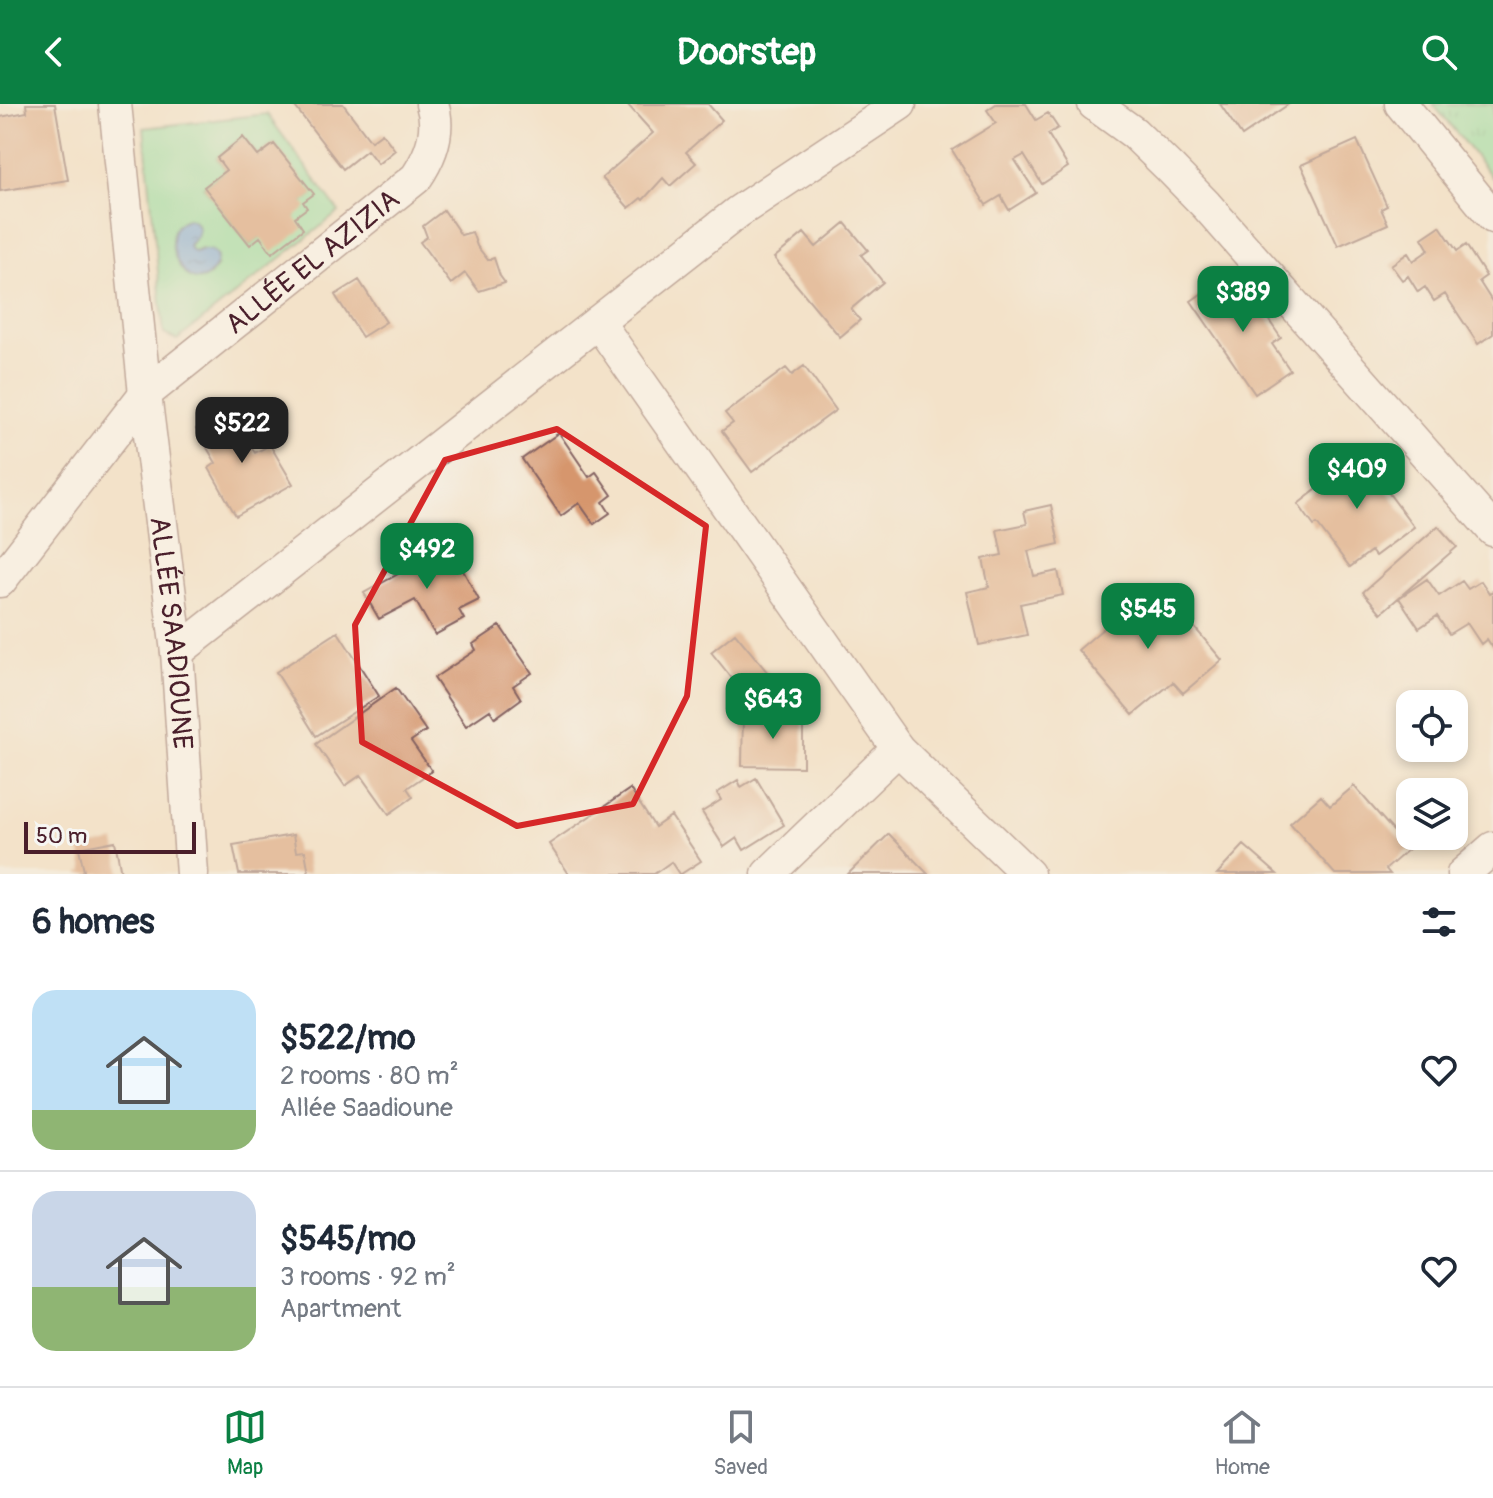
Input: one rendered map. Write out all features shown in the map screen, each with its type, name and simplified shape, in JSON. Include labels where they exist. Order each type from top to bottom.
[{"type":"street","name":"ALLÉE SAADIOUNE","points":[[115,104],[145,394],[177,652],[192,874]]},
{"type":"street","name":"ALLÉE EL AZIZIA","points":[[0,581],[145,394],[416,178],[429,158],[435,133],[432,104]]},
{"type":"street","points":[[177,652],[738,212],[900,104]]},
{"type":"street","points":[[1094,104],[1134,133],[1179,177],[1493,530]]},
{"type":"street","points":[[1401,104],[1493,217]]},
{"type":"street","points":[[598,322],[898,749],[1028,874]]},
{"type":"street","points":[[768,874],[898,749]]},
{"type":"street","points":[[1463,874],[1493,848]]},
{"type":"highlighted area","points":[[557,429],[706,526],[687,696],[633,804],[517,826],[362,742],[355,625],[445,460]]},
{"type":"green space","points":[[1433,104],[1493,104],[1493,178],[1487,171]]},
{"type":"green space","points":[[267,114],[339,212],[177,340],[164,334],[144,128]],"holes":[[[243,137],[258,156],[274,144],[313,194],[303,202],[295,217],[250,245],[204,187],[226,170],[217,158]],[[186,220],[197,224],[197,236],[189,245],[190,249],[194,252],[202,249],[217,265],[210,275],[189,276]]]},
{"type":"water","points":[[188,219],[195,222],[199,229],[189,245],[190,249],[194,252],[208,250],[215,253],[217,260],[208,275],[200,279],[191,277],[181,268],[173,247],[176,227]]},
{"type":"building","points":[[26,104],[55,104],[68,180],[0,191],[0,117],[27,112]]},
{"type":"building","points":[[293,104],[343,104],[371,141],[382,133],[395,150],[378,164],[367,150],[343,169]]},
{"type":"building","points":[[627,104],[708,104],[722,120],[686,152],[696,163],[670,186],[663,178],[643,200],[641,198],[629,208],[602,178],[653,133]]},
{"type":"building","points":[[996,104],[1026,104],[1036,120],[1048,113],[1058,128],[1048,134],[1068,167],[1042,184],[1024,155],[1015,160],[1036,193],[1009,210],[1001,196],[986,205],[952,150],[996,123],[987,110]]},
{"type":"building","points":[[1220,104],[1289,104],[1242,136]]},
{"type":"building","points":[[243,137],[258,156],[274,144],[314,194],[303,202],[307,208],[295,217],[303,229],[272,253],[260,237],[250,245],[204,187],[226,170],[217,158]]},
{"type":"building","points":[[1357,140],[1387,206],[1381,209],[1388,224],[1338,246],[1301,165]]},
{"type":"building","points":[[444,210],[461,235],[472,232],[477,246],[488,260],[494,258],[505,283],[479,291],[465,273],[451,284],[420,242],[427,237],[423,226]]},
{"type":"building","points":[[845,223],[868,250],[861,255],[883,282],[851,309],[860,320],[840,337],[774,258],[804,233],[816,247]]},
{"type":"building","points":[[1440,226],[1457,251],[1466,245],[1486,276],[1479,281],[1493,303],[1493,334],[1478,344],[1445,294],[1434,301],[1425,287],[1418,292],[1408,276],[1402,280],[1391,265],[1408,253],[1413,261],[1429,250],[1422,238]]},
{"type":"building","points":[[359,280],[386,322],[362,337],[335,295]]},
{"type":"building","points":[[1220,281],[1230,295],[1244,284],[1281,338],[1272,344],[1290,370],[1255,394],[1191,301]]},
{"type":"building","points":[[804,366],[836,410],[752,472],[722,431],[733,423],[725,413],[786,368],[792,375]]},
{"type":"building","points":[[230,410],[255,453],[270,445],[293,484],[236,516],[209,468],[216,463],[196,429]]},
{"type":"building","points":[[559,433],[589,477],[596,472],[612,495],[603,502],[610,513],[594,524],[579,503],[561,516],[522,459]]},
{"type":"building","points":[[1376,449],[1388,466],[1376,476],[1414,527],[1375,556],[1371,551],[1350,567],[1298,504],[1344,468],[1347,471]]},
{"type":"building","points":[[1051,505],[1059,544],[1028,551],[1034,576],[1058,571],[1063,595],[1020,604],[1027,635],[979,645],[967,592],[989,587],[983,559],[1002,555],[997,530],[1027,524],[1024,511]]},
{"type":"building","points":[[1438,526],[1457,547],[1381,613],[1363,592]]},
{"type":"building","points":[[452,550],[479,600],[459,610],[464,619],[435,635],[415,600],[379,619],[364,593],[438,552],[440,556]]},
{"type":"building","points":[[1427,579],[1439,596],[1462,581],[1468,589],[1481,581],[1489,593],[1493,591],[1493,648],[1487,639],[1481,644],[1467,623],[1449,634],[1437,616],[1419,628],[1399,598]]},
{"type":"building","points":[[1151,587],[1179,620],[1184,615],[1222,660],[1183,693],[1173,682],[1133,715],[1078,650],[1111,622],[1105,615],[1135,591],[1140,596]]},
{"type":"building","points":[[500,626],[532,673],[513,686],[521,699],[495,718],[490,710],[466,726],[434,678],[476,650],[473,644]]},
{"type":"building","points":[[338,632],[379,696],[316,736],[276,672]]},
{"type":"building","points":[[735,633],[778,685],[762,698],[768,704],[759,712],[711,652]]},
{"type":"building","points":[[396,688],[426,731],[411,741],[432,771],[407,788],[413,797],[389,814],[361,775],[345,786],[316,744]]},
{"type":"building","points":[[743,714],[803,715],[803,767],[742,766]]},
{"type":"building","points":[[756,778],[784,825],[744,850],[737,838],[724,847],[702,812],[721,800],[717,793],[738,780],[741,787]]},
{"type":"building","points":[[1354,786],[1396,834],[1396,850],[1408,850],[1386,869],[1390,874],[1335,874],[1290,823],[1321,796],[1330,806]]},
{"type":"building","points":[[630,789],[655,827],[671,816],[701,861],[681,874],[671,862],[654,874],[569,874],[549,844]]},
{"type":"building","points":[[889,834],[928,874],[848,874]]},
{"type":"building","points":[[293,835],[296,852],[305,851],[309,874],[239,874],[233,845]]},
{"type":"building","points":[[115,841],[121,873],[78,874],[84,871],[79,848]]},
{"type":"building","points":[[1244,845],[1277,874],[1217,874]]}]
